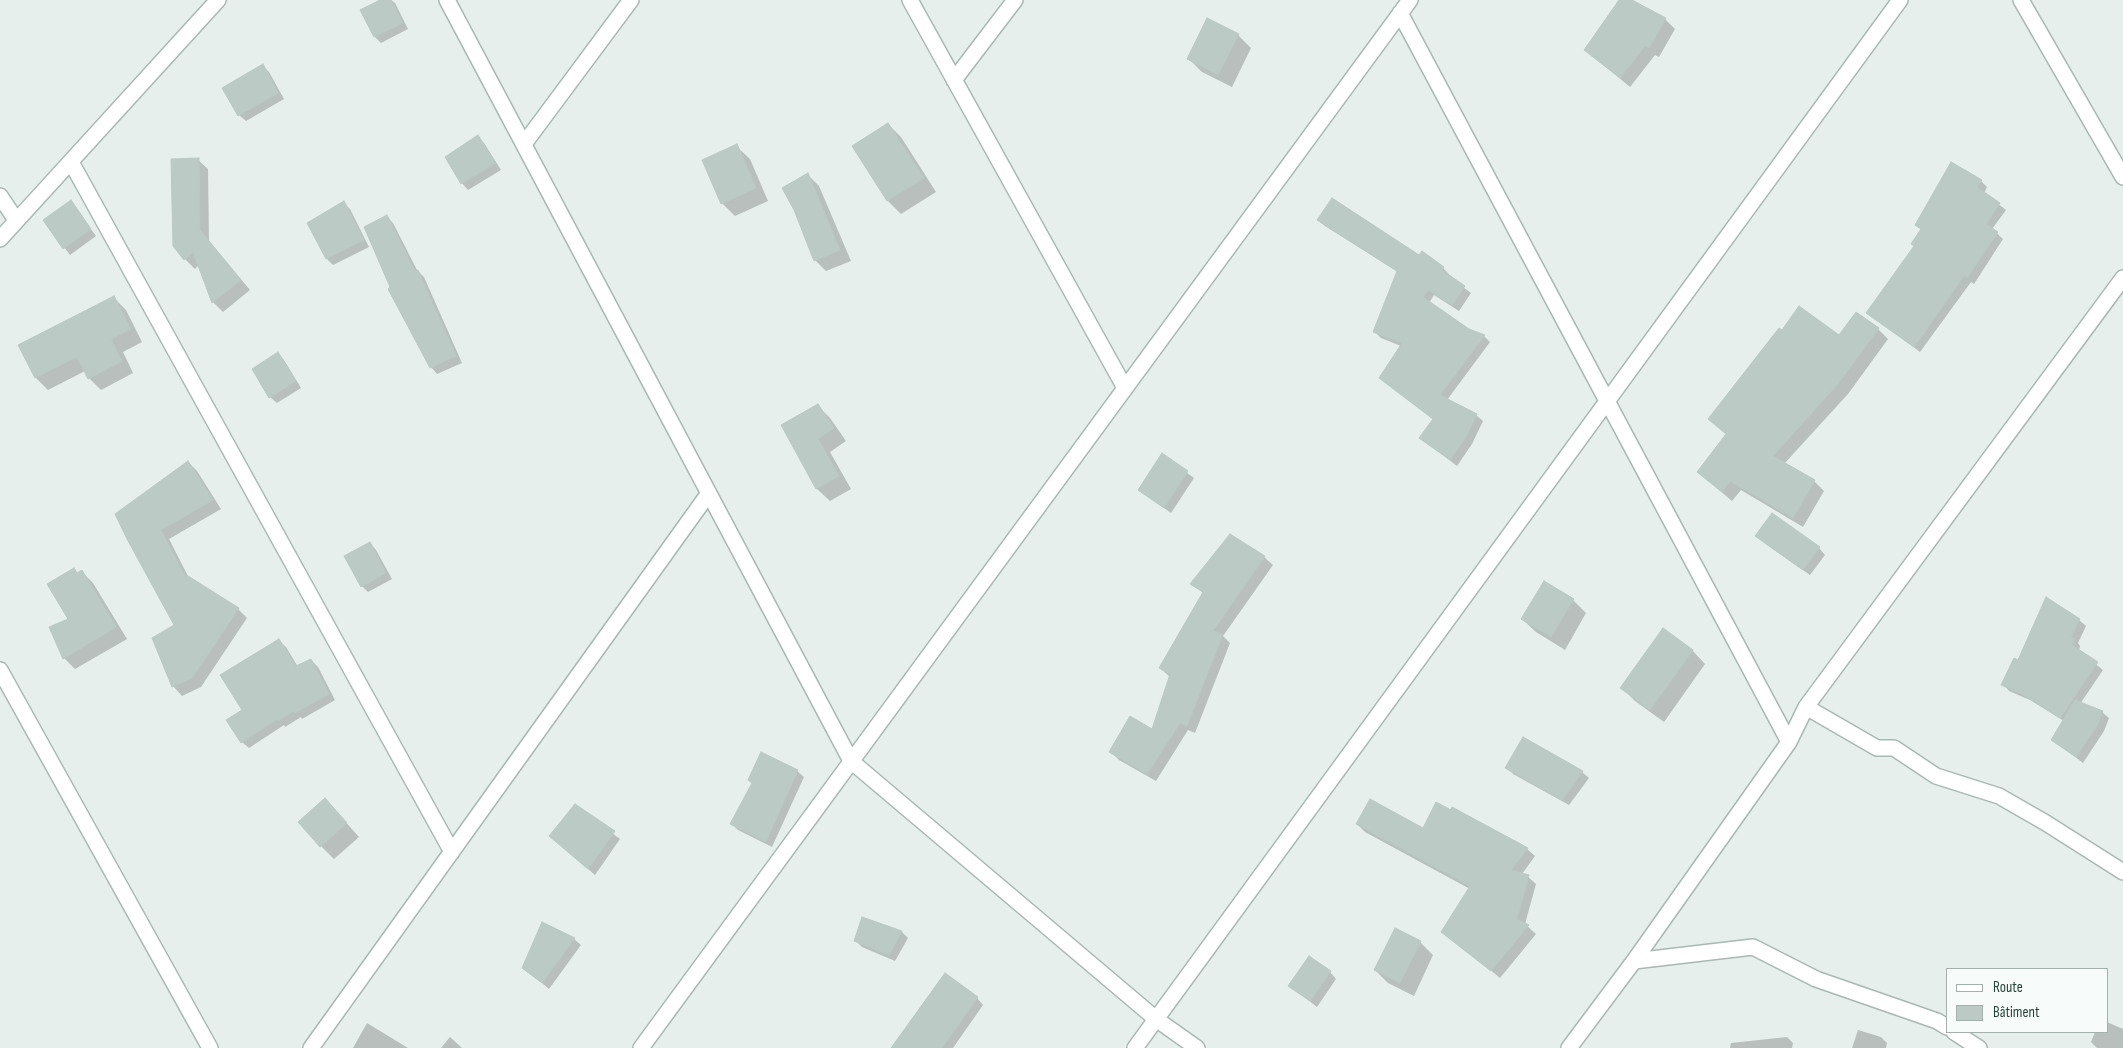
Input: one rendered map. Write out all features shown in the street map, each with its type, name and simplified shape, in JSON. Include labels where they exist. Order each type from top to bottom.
[{"type":"street","points":[[0,238],[218,0]]},
{"type":"street","points":[[447,0],[851,761],[1156,1019],[1197,1048]]},
{"type":"street","points":[[524,144],[631,0]]},
{"type":"street","points":[[910,0],[1125,388]]},
{"type":"street","points":[[954,80],[1015,0]]},
{"type":"street","points":[[641,1048],[1410,0]]},
{"type":"street","points":[[1135,1048],[1900,0]]},
{"type":"street","points":[[2021,0],[2123,177]]},
{"type":"street","points":[[1400,12],[1788,742]]},
{"type":"street","points":[[71,162],[452,852]]},
{"type":"street","points":[[0,196],[16,220]]},
{"type":"street","points":[[1569,1048],[1634,961],[1788,742],[1806,707],[2123,278]]},
{"type":"street","points":[[311,1048],[709,493]]},
{"type":"street","points":[[0,670],[210,1048]]},
{"type":"street","points":[[1806,707],[1877,748],[1894,748],[1936,776],[1999,796],[2046,823],[2123,872]]},
{"type":"street","points":[[1634,961],[1753,947],[1816,979],[1937,1021],[1946,1026]]},
{"type":"street","points":[[1956,1033],[1979,1048]]},
{"type":"building","points":[[380,0],[391,0],[403,23],[374,37],[360,10]]},
{"type":"building","points":[[1619,0],[1632,0],[1666,18],[1649,48],[1645,46],[1620,78],[1584,50]]},
{"type":"building","points":[[1207,18],[1239,34],[1218,75],[1187,59]]},
{"type":"building","points":[[263,64],[278,93],[238,116],[222,88]]},
{"type":"building","points":[[888,123],[924,178],[887,201],[852,146]]},
{"type":"building","points":[[478,135],[496,163],[461,184],[445,157]]},
{"type":"building","points":[[737,144],[756,188],[721,204],[702,160]]},
{"type":"building","points":[[199,158],[200,230],[241,280],[212,303],[193,252],[184,260],[173,246],[171,159]]},
{"type":"building","points":[[1951,162],[1982,180],[1977,187],[2000,203],[1986,224],[1998,232],[1967,278],[1964,276],[1914,347],[1866,313],[1914,246],[1911,244],[1921,229],[1915,225]]},
{"type":"building","points":[[808,173],[840,250],[814,261],[794,210],[782,188]]},
{"type":"building","points":[[1332,198],[1419,255],[1422,251],[1444,267],[1442,270],[1465,286],[1452,305],[1428,290],[1423,297],[1469,329],[1485,335],[1440,395],[1477,414],[1466,437],[1450,460],[1419,438],[1433,419],[1379,378],[1402,343],[1373,332],[1397,271],[1317,220]]},
{"type":"building","points":[[71,200],[91,229],[63,249],[43,220]]},
{"type":"building","points":[[344,201],[364,240],[326,259],[307,223]]},
{"type":"building","points":[[387,215],[415,271],[418,270],[456,356],[430,368],[388,289],[390,287],[364,227]]},
{"type":"building","points":[[114,296],[131,329],[111,339],[122,361],[88,379],[77,357],[35,378],[18,345]]},
{"type":"building","points":[[1799,306],[1839,335],[1856,312],[1879,328],[1838,384],[1773,456],[1815,480],[1793,518],[1730,481],[1722,492],[1697,472],[1726,434],[1708,419],[1779,328],[1782,330]]},
{"type":"building","points":[[278,352],[296,381],[269,398],[252,369]]},
{"type":"building","points":[[818,404],[834,428],[818,439],[839,476],[816,489],[781,425]]},
{"type":"building","points":[[1162,453],[1188,471],[1164,508],[1138,490]]},
{"type":"building","points":[[188,461],[213,500],[161,530],[186,578],[188,576],[239,608],[192,678],[172,687],[152,638],[174,625],[115,514]]},
{"type":"building","points":[[1772,513],[1820,547],[1803,570],[1755,536]]},
{"type":"building","points":[[1230,534],[1265,556],[1213,631],[1223,634],[1187,726],[1180,723],[1147,774],[1109,752],[1130,716],[1152,729],[1170,674],[1159,668],[1203,592],[1190,584]]},
{"type":"building","points":[[370,542],[386,573],[361,587],[344,556]]},
{"type":"building","points":[[74,568],[77,573],[82,570],[116,627],[63,659],[49,627],[68,619],[47,584]]},
{"type":"building","points":[[1544,581],[1574,599],[1551,637],[1521,619]]},
{"type":"building","points":[[2046,597],[2080,619],[2071,637],[2075,639],[2072,645],[2098,662],[2060,718],[2022,694],[2001,685],[2014,658],[2018,660]]},
{"type":"building","points":[[1663,628],[1693,650],[1650,710],[1620,688]]},
{"type":"building","points":[[279,639],[296,666],[311,659],[329,694],[295,713],[294,711],[278,721],[277,719],[241,743],[226,720],[242,710],[220,675]]},
{"type":"building","points":[[2075,700],[2103,711],[2098,724],[2076,757],[2051,740]]},
{"type":"building","points":[[1523,737],[1583,771],[1562,800],[1505,768]]},
{"type":"building","points":[[761,752],[798,770],[766,842],[730,824],[752,783],[748,780]]},
{"type":"building","points":[[325,798],[347,823],[320,847],[298,822]]},
{"type":"building","points":[[1370,799],[1423,828],[1436,802],[1451,810],[1452,807],[1528,848],[1511,870],[1529,875],[1517,919],[1529,925],[1491,971],[1441,932],[1470,886],[1356,824]]},
{"type":"building","points":[[575,804],[615,831],[588,869],[549,836]]},
{"type":"building","points":[[862,917],[902,931],[889,955],[854,941]]},
{"type":"building","points":[[542,922],[575,938],[542,983],[522,968]]},
{"type":"building","points":[[1395,928],[1421,941],[1400,983],[1374,970]]},
{"type":"building","points":[[1309,956],[1331,971],[1310,1001],[1288,986]]},
{"type":"building","points":[[945,973],[978,997],[942,1048],[891,1048]]}]
